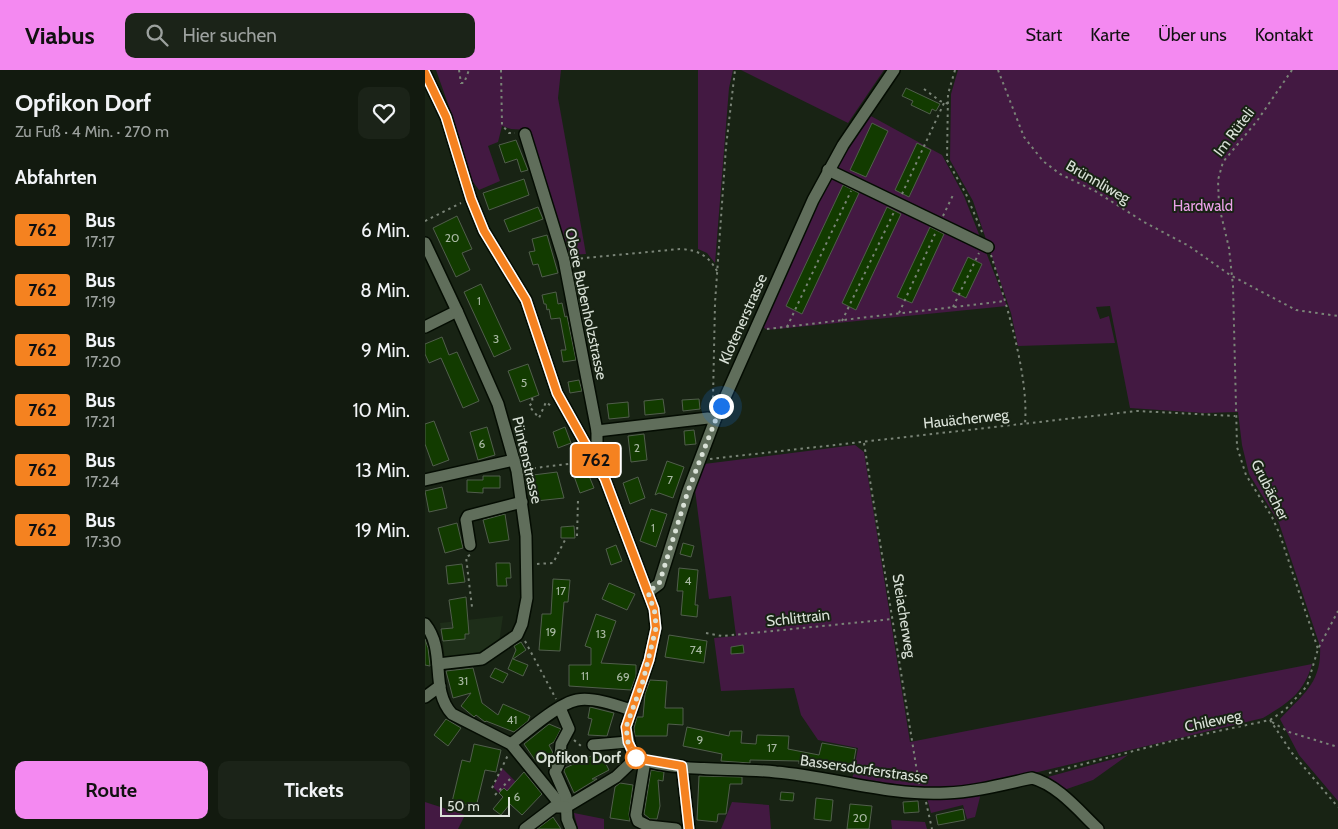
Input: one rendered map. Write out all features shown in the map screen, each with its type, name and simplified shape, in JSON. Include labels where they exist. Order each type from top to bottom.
[{"type":"street","name":"Klotenerstrasse","points":[[648,592],[659,584],[668,548],[715,420],[828,170],[893,70]]},
{"type":"street","points":[[425,73],[446,117],[471,199],[484,231],[526,300],[557,393],[594,456],[605,479],[655,613],[656,628],[643,681],[626,727],[628,742],[640,760],[636,815],[638,820],[648,826],[676,829]]},
{"type":"street","name":"Obere Bubenholzstrasse","points":[[525,134],[564,260],[597,431],[597,446],[594,456]]},
{"type":"street","points":[[828,170],[985,245]]},
{"type":"street","name":"Püntenstrasse","points":[[425,243],[498,404],[514,460],[522,502],[527,564],[527,598],[522,624]]},
{"type":"street","points":[[425,327],[457,311]]},
{"type":"street","points":[[597,431],[708,418],[715,420]]},
{"type":"street","points":[[425,480],[514,460]]},
{"type":"street","points":[[470,545],[466,520],[468,516],[473,513],[522,502]]},
{"type":"street","points":[[425,624],[432,632],[436,644],[442,700],[452,714],[513,746],[555,798],[566,807]]},
{"type":"street","points":[[438,664],[482,659],[517,635],[522,624]]},
{"type":"street","points":[[425,697],[440,686]]},
{"type":"street","points":[[513,746],[560,708],[577,700],[616,705],[631,710]]},
{"type":"street","points":[[560,708],[569,729],[561,744],[559,764],[555,772],[566,797],[567,820],[571,829]]},
{"type":"street","points":[[593,745],[628,742]]},
{"type":"street","points":[[525,829],[554,807],[566,807],[640,760]]},
{"type":"street","name":"Bassersdorferstrasse","points":[[640,760],[682,766],[776,772],[892,791],[920,793],[947,793],[980,789],[1033,778]]},
{"type":"street","points":[[682,766],[689,829]]},
{"type":"street","points":[[1033,778],[1041,780],[1064,798],[1098,829]]},
{"type":"path","points":[[459,70],[461,83],[464,82],[469,70]]},
{"type":"path","points":[[501,70],[502,126],[509,133],[525,134]]},
{"type":"path","points":[[713,400],[717,271],[726,147],[735,70]]},
{"type":"path","name":"Brünnliweg","points":[[999,70],[1024,137],[1043,162],[1060,174],[1095,191],[1144,222],[1189,246],[1230,275],[1296,310],[1338,316]]},
{"type":"path","name":"Im Rüteli","points":[[1230,275],[1229,248],[1219,206],[1219,180],[1223,162],[1257,121],[1292,70]]},
{"type":"path","points":[[924,89],[940,101],[949,104]]},
{"type":"path","points":[[787,327],[854,184]]},
{"type":"path","points":[[898,314],[954,193]]},
{"type":"path","points":[[425,221],[466,201]]},
{"type":"path","points":[[953,308],[985,245]]},
{"type":"path","points":[[564,260],[687,250],[705,255],[717,271]]},
{"type":"path","name":"Grubächer","points":[[1230,275],[1233,286],[1237,448],[1247,475],[1272,517],[1280,535],[1318,650]]},
{"type":"path","points":[[756,328],[787,327],[1005,301]]},
{"type":"path","points":[[532,398],[533,402],[529,406],[539,418],[546,402],[557,410]]},
{"type":"path","name":"Hauächerweg","points":[[701,457],[725,458],[1137,411],[1235,416]]},
{"type":"path","name":"Steiacherweg","points":[[864,442],[920,793],[926,802],[932,829]]},
{"type":"path","points":[[530,469],[594,456]]},
{"type":"path","points":[[577,536],[578,500]]},
{"type":"path","points":[[527,564],[553,562],[565,540]]},
{"type":"path","points":[[470,545],[473,552],[466,557],[472,607]]},
{"type":"path","name":"Chileweg","points":[[1033,778],[1172,740],[1270,720],[1285,710],[1307,686],[1318,650],[1338,611]]},
{"type":"path","name":"Schlittrain","points":[[706,633],[722,636],[893,619]]},
{"type":"path","points":[[522,624],[526,642],[560,708]]},
{"type":"path","points":[[1270,720],[1289,732],[1338,747]]},
{"type":"path","points":[[1270,720],[1292,753],[1338,807]]},
{"type":"path","points":[[569,729],[574,740],[581,746],[593,745]]},
{"type":"path","points":[[491,788],[513,746]]},
{"type":"path","points":[[495,795],[511,778]]},
{"type":"shaded area","points":[[503,616],[499,643],[483,654],[445,659],[440,623]]},
{"type":"green space","points":[[436,70],[561,70],[558,98],[586,254],[566,255],[529,130],[511,129],[502,126],[498,142],[488,146],[500,181],[479,190],[468,175],[453,118]]},
{"type":"green space","points":[[698,70],[733,70],[729,88],[715,263],[707,253],[698,249]]},
{"type":"green space","points":[[741,70],[884,70],[848,123]]},
{"type":"green space","name":"Hardwald","points":[[958,70],[1338,70],[1338,801],[1299,755],[1280,719],[1303,695],[1314,679],[1320,659],[1320,646],[1279,523],[1249,474],[1242,445],[1238,412],[1204,413],[1130,408],[1110,306],[1096,307],[1100,319],[1109,316],[1115,343],[1018,346],[1011,313],[973,201],[950,160],[951,94]]},
{"type":"green space","points":[[869,115],[942,155],[964,196],[1007,306],[767,330],[762,326],[834,168]]},
{"type":"green space","points":[[855,445],[864,452],[910,742],[1312,664],[1309,674],[1300,690],[1294,696],[1263,718],[980,786],[937,789],[852,780],[858,748],[818,740],[801,715],[794,688],[721,691],[714,638],[736,636],[731,596],[709,599],[695,490],[704,464]]},
{"type":"green space","points":[[1128,755],[1093,780],[1061,791],[1044,778]]},
{"type":"green space","points":[[502,768],[516,782],[507,791],[504,788],[499,793],[493,787]]},
{"type":"green space","points":[[981,793],[975,817],[967,819],[963,805],[931,813],[927,798],[944,799]]},
{"type":"green space","points":[[425,802],[465,815],[458,829],[425,829]]},
{"type":"green space","points":[[732,802],[769,805],[771,829],[721,829]]},
{"type":"green space","points":[[574,813],[604,819],[604,829],[578,829]]},
{"type":"green space","points":[[891,820],[925,822],[927,829],[892,829]]},
{"type":"building","points":[[906,88],[940,104],[936,111],[932,109],[930,114],[911,105],[913,101],[902,96]]},
{"type":"building","points":[[872,123],[888,131],[866,177],[850,170]]},
{"type":"building","points":[[516,140],[528,170],[521,172],[517,159],[505,163],[499,145]]},
{"type":"building","points":[[917,143],[931,150],[909,197],[895,190]]},
{"type":"building","points":[[524,179],[529,195],[489,210],[483,193]]},
{"type":"building","points":[[843,185],[859,193],[802,314],[786,306]]},
{"type":"building","points":[[538,207],[543,219],[509,232],[504,220]]},
{"type":"building","points":[[887,207],[901,214],[856,310],[842,303]]},
{"type":"building","points":[[457,216],[472,249],[462,253],[470,270],[456,277],[433,228]]},
{"type":"building","points":[[930,227],[944,234],[912,303],[897,297]]},
{"type":"building","points":[[547,235],[558,273],[542,277],[538,264],[533,265],[529,252],[535,251],[532,239]]},
{"type":"building","points":[[968,257],[982,264],[966,298],[952,291]]},
{"type":"building","points":[[481,284],[511,349],[494,357],[464,292]]},
{"type":"building","points":[[556,292],[558,304],[562,303],[565,317],[567,316],[576,360],[563,362],[561,350],[566,350],[560,318],[551,319],[549,309],[547,310],[546,304],[544,304],[542,295]]},
{"type":"building","points":[[442,337],[449,355],[457,352],[479,401],[463,408],[441,358],[429,363],[425,354],[425,344]]},
{"type":"building","points":[[528,364],[539,395],[520,402],[508,371]]},
{"type":"building","points":[[579,380],[582,391],[570,393],[568,382]]},
{"type":"building","points":[[663,399],[665,413],[645,415],[644,401]]},
{"type":"building","points":[[699,399],[700,409],[683,411],[682,400]]},
{"type":"building","points":[[628,402],[629,417],[609,419],[607,404]]},
{"type":"building","points":[[434,421],[449,460],[433,466],[425,444],[425,424]]},
{"type":"building","points":[[487,427],[495,455],[478,460],[470,432]]},
{"type":"building","points":[[565,427],[571,443],[558,448],[553,432]]},
{"type":"building","points":[[694,430],[696,444],[685,445],[684,431]]},
{"type":"building","points":[[644,434],[647,460],[631,462],[628,436]]},
{"type":"building","points":[[667,461],[684,467],[673,498],[659,493],[655,495]]},
{"type":"building","points":[[587,471],[594,488],[580,493],[574,476]]},
{"type":"building","points":[[557,472],[564,498],[536,501],[533,475]]},
{"type":"building","points":[[483,476],[500,476],[500,488],[483,488],[483,493],[467,492],[467,480],[483,480]]},
{"type":"building","points":[[638,477],[645,498],[630,504],[623,483]]},
{"type":"building","points":[[442,487],[447,508],[429,512],[425,491]]},
{"type":"building","points":[[651,509],[667,514],[656,547],[640,541]]},
{"type":"building","points":[[505,514],[509,540],[489,543],[483,520]]},
{"type":"building","points":[[457,523],[463,548],[445,553],[438,528]]},
{"type":"building","points":[[574,526],[575,538],[561,538],[561,527]]},
{"type":"building","points":[[683,543],[694,546],[691,557],[680,554]]},
{"type":"building","points":[[616,545],[622,561],[611,565],[606,549]]},
{"type":"building","points":[[496,563],[510,563],[511,578],[506,578],[507,586],[497,586]]},
{"type":"building","points":[[462,564],[465,582],[448,584],[446,566]]},
{"type":"building","points":[[679,568],[698,570],[695,605],[698,605],[697,617],[681,615],[683,591],[677,591]]},
{"type":"building","points":[[553,579],[570,580],[568,602],[564,602],[560,651],[539,650],[542,614],[551,614]]},
{"type":"building","points":[[609,583],[635,594],[627,610],[602,599]]},
{"type":"building","points":[[466,597],[469,634],[465,634],[465,639],[443,641],[441,629],[453,628],[449,600]]},
{"type":"building","points":[[596,614],[616,621],[601,663],[636,665],[636,676],[631,690],[569,686],[569,665],[591,665],[591,648],[585,646]]},
{"type":"building","points":[[669,635],[707,641],[704,663],[665,657]]},
{"type":"building","points":[[425,639],[428,648],[430,666],[425,665]]},
{"type":"building","points":[[521,642],[526,650],[513,659],[528,665],[523,676],[508,669],[516,650],[514,646]]},
{"type":"building","points":[[743,645],[744,653],[731,654],[731,647]]},
{"type":"building","points":[[473,668],[482,703],[498,715],[503,704],[530,716],[528,721],[514,732],[485,722],[476,715],[474,717],[461,706],[471,693],[453,698],[446,671]]},
{"type":"building","points":[[495,668],[508,674],[503,683],[490,677]]},
{"type":"building","points":[[650,680],[667,681],[665,708],[683,708],[683,725],[668,724],[667,736],[635,736],[634,728],[637,717],[643,717],[645,694]]},
{"type":"building","points":[[590,707],[614,713],[607,736],[588,735],[592,719],[588,718]]},
{"type":"building","points":[[446,719],[461,728],[448,746],[434,735]]},
{"type":"building","points":[[549,724],[561,729],[554,742],[549,745],[553,753],[537,763],[524,744]]},
{"type":"building","points":[[687,727],[729,736],[730,731],[742,731],[741,743],[756,744],[757,735],[789,736],[788,749],[819,755],[822,743],[856,749],[852,771],[813,764],[812,767],[799,764],[799,761],[750,760],[750,763],[721,761],[722,754],[683,746]]},
{"type":"building","points":[[474,744],[501,750],[496,772],[485,770],[476,807],[452,802],[462,760],[470,762]]},
{"type":"building","points":[[600,752],[609,770],[592,779],[597,779],[574,793],[564,771],[565,768]]},
{"type":"building","points":[[651,770],[664,772],[663,781],[658,780],[660,806],[657,819],[650,819],[644,814]]},
{"type":"building","points":[[524,772],[542,794],[522,815],[510,804],[501,815],[493,809],[503,797],[499,793],[504,788],[507,791]]},
{"type":"building","points":[[699,776],[742,777],[742,784],[730,784],[726,814],[718,814],[717,822],[697,820]]},
{"type":"building","points":[[620,783],[633,785],[629,814],[630,821],[610,818],[615,787]]},
{"type":"building","points":[[781,792],[794,793],[793,801],[780,800]]},
{"type":"building","points":[[816,798],[833,800],[831,821],[814,819]]},
{"type":"building","points":[[918,801],[919,812],[904,813],[903,802]]},
{"type":"building","points":[[850,804],[872,806],[869,829],[847,829]]},
{"type":"building","points":[[963,809],[965,820],[938,825],[936,815]]},
{"type":"building","points":[[553,817],[561,829],[537,829]]},
{"type":"bus line","name":"762","points":[[425,73],[446,117],[471,199],[484,231],[493,250],[526,300],[535,322],[557,393],[605,479],[654,609],[656,628],[649,660],[627,721],[626,735],[636,758],[682,766],[689,829]]},
{"type":"place","name":"Opfikon Dorf","points":[[636,758]]},
{"type":"route","points":[[636,758],[628,742],[626,727],[643,681],[656,628],[655,613],[648,592],[659,584],[668,548],[721,406]]}]
